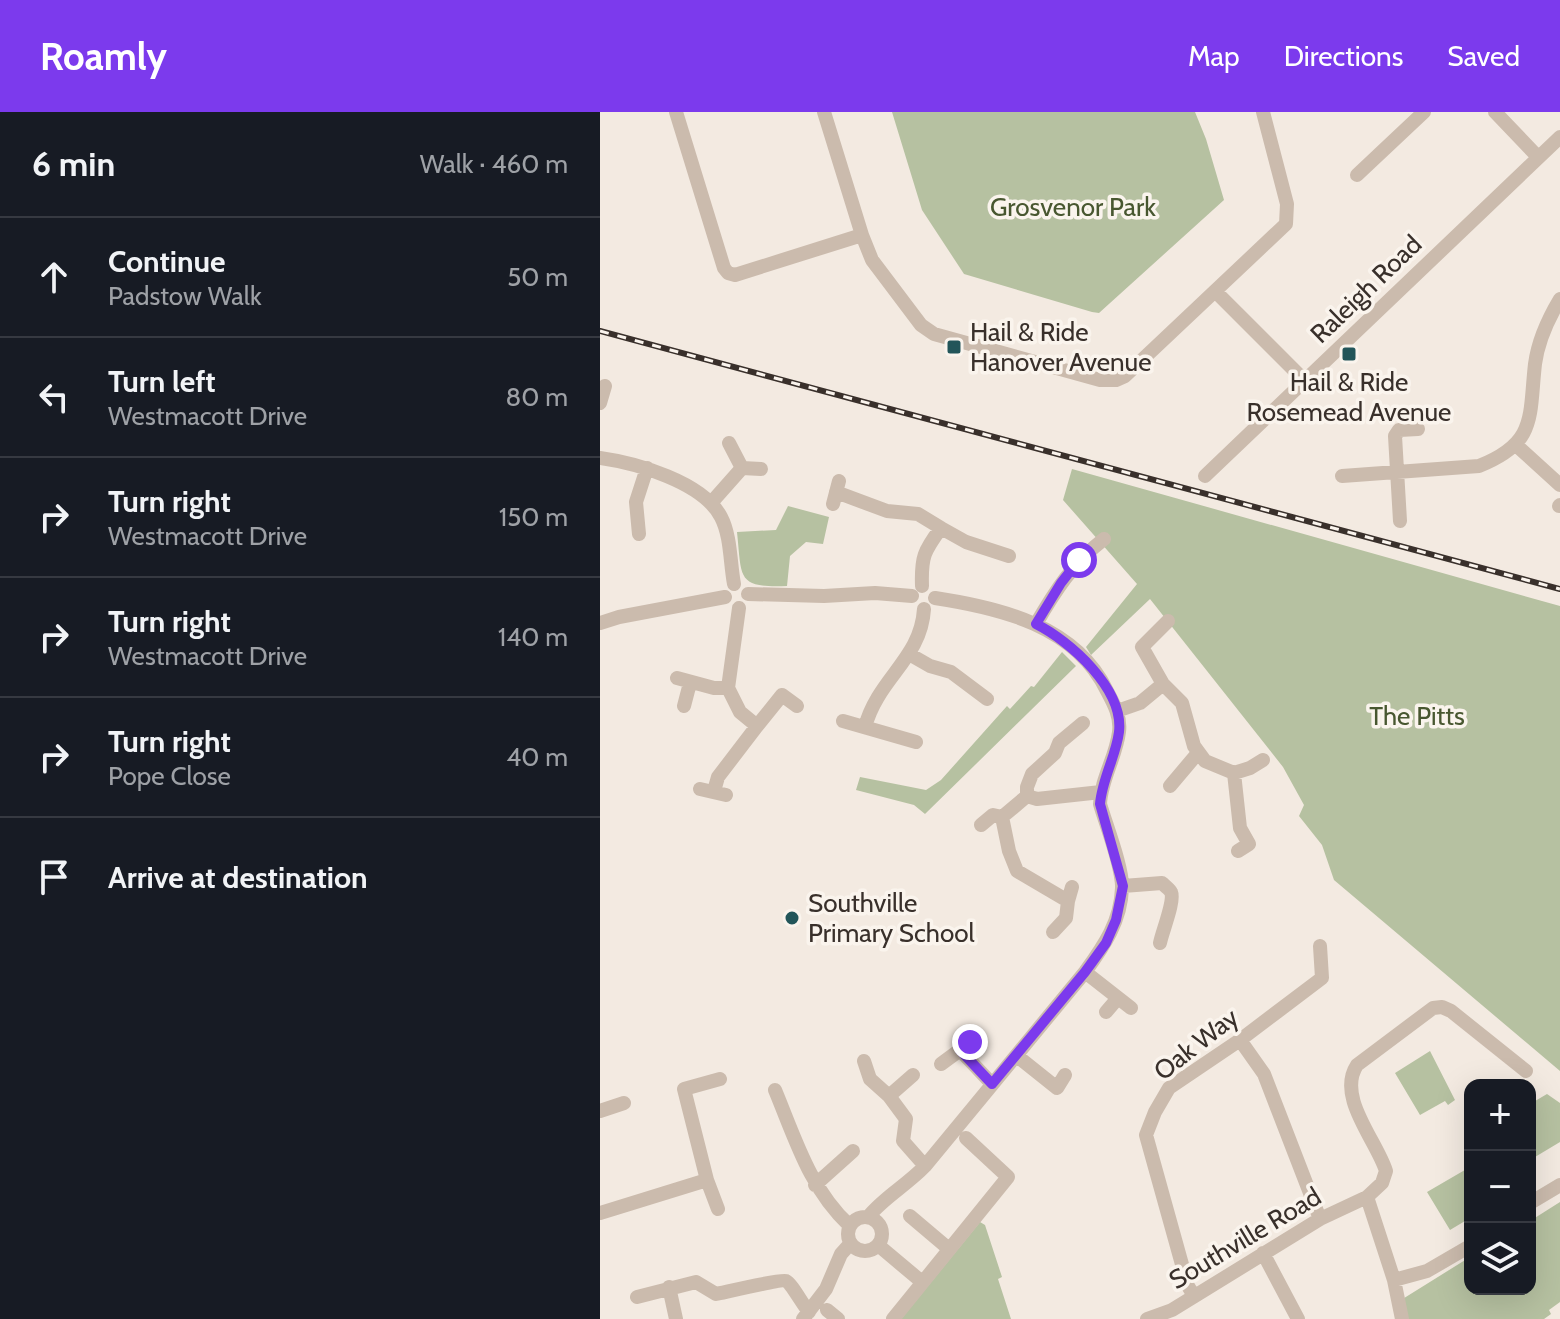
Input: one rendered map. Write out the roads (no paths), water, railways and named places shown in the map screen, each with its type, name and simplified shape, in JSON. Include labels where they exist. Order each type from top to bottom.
[{"type":"street","points":[[676,112],[728,273],[735,275],[862,235]]},
{"type":"street","points":[[824,112],[872,260],[921,325],[934,334],[1100,380],[1116,380],[1125,376],[1283,228],[1288,218],[1287,204],[1263,112]]},
{"type":"street","points":[[1357,175],[1424,112]]},
{"type":"street","points":[[1495,112],[1538,157]]},
{"type":"street","name":"Raleigh Road","points":[[1205,476],[1560,137]]},
{"type":"street","points":[[1216,292],[1305,381]]},
{"type":"street","points":[[1342,476],[1479,466],[1516,445],[1531,415],[1535,363],[1541,337],[1560,299]]},
{"type":"street","points":[[1400,521],[1395,436],[1399,430],[1418,429]]},
{"type":"street","points":[[729,443],[742,468]]},
{"type":"street","points":[[1516,445],[1560,485]]},
{"type":"street","points":[[600,458],[647,468],[711,503],[725,529],[729,604],[739,608]]},
{"type":"street","points":[[633,528],[636,502],[647,468]]},
{"type":"street","points":[[742,468],[761,469]]},
{"type":"street","points":[[711,503],[742,468]]},
{"type":"street","points":[[836,492],[862,499],[887,511],[918,514],[966,542],[994,545],[1009,556]]},
{"type":"street","points":[[748,594],[824,596],[917,591],[931,589],[935,598],[933,605],[924,609],[914,605],[917,591],[921,563],[925,550],[941,528]]},
{"type":"street","points":[[1036,624],[1079,560],[1104,539]]},
{"type":"street","points":[[600,623],[744,587],[748,594],[747,602],[739,608],[728,688],[740,712],[757,726]]},
{"type":"street","points":[[868,1217],[878,1204],[909,1183],[925,1166],[1085,972],[1106,943],[1116,920],[1123,886],[1100,804],[1119,733],[1117,711],[1093,669],[1052,632],[1036,624],[1007,613],[935,598]]},
{"type":"street","points":[[865,727],[877,695],[921,633],[924,609]]},
{"type":"street","points":[[1168,621],[1138,651],[1182,703],[1197,754],[1217,768],[1234,773],[1263,760]]},
{"type":"street","points":[[909,654],[930,666],[951,672],[987,699]]},
{"type":"street","points":[[684,706],[684,681],[728,688]]},
{"type":"street","points":[[1117,711],[1140,703],[1163,684]]},
{"type":"street","points":[[713,792],[718,777],[784,693],[797,706]]},
{"type":"street","points":[[843,721],[916,742]]},
{"type":"street","points":[[1002,817],[1027,796],[1032,774],[1055,753],[1059,743],[1083,723]]},
{"type":"street","points":[[1171,787],[1197,754]]},
{"type":"street","points":[[1234,773],[1240,828],[1249,845]]},
{"type":"street","points":[[1027,796],[1053,799],[1101,792]]},
{"type":"street","points":[[981,825],[993,815],[1002,817]]},
{"type":"street","points":[[1002,817],[1017,871],[1070,894],[1066,918],[1053,932]]},
{"type":"street","points":[[1123,886],[1162,883],[1171,892],[1173,904],[1160,943]]},
{"type":"street","name":"Oak Way","points":[[1194,1296],[1188,1286],[1146,1135],[1169,1088],[1240,1040],[1322,978],[1320,946]]},
{"type":"street","points":[[1085,972],[1131,1008]]},
{"type":"street","points":[[1106,1012],[1118,998]]},
{"type":"street","points":[[1402,1319],[1394,1280],[1367,1197],[1382,1183],[1386,1171],[1382,1158],[1366,1135],[1350,1075],[1357,1065],[1433,1008],[1442,1007],[1526,1071]]},
{"type":"street","points":[[1240,1040],[1264,1074],[1320,1219]]},
{"type":"street","points":[[941,1064],[965,1046],[992,1084]]},
{"type":"street","points":[[1017,1056],[1057,1088],[1065,1075]]},
{"type":"street","points":[[864,1061],[870,1079],[889,1096],[906,1119],[903,1141],[925,1166]]},
{"type":"street","points":[[889,1096],[913,1075]]},
{"type":"street","points":[[718,1209],[677,1092],[720,1079]]},
{"type":"street","points":[[775,1090],[815,1185],[834,1212],[849,1225]]},
{"type":"street","points":[[600,1111],[624,1103]]},
{"type":"street","points":[[893,1319],[1008,1177],[966,1138]]},
{"type":"street","points":[[815,1185],[853,1151]]},
{"type":"street","points":[[600,1213],[707,1180]]},
{"type":"street","points":[[1536,1199],[1560,1185]]},
{"type":"street","name":"Southville Road","points":[[1147,1319],[1174,1315],[1194,1296],[1263,1253],[1320,1219],[1367,1197]]},
{"type":"street","points":[[910,1216],[949,1249]]},
{"type":"street","points":[[858,1218],[874,1219],[882,1234],[878,1245],[864,1251],[850,1244],[847,1234],[849,1225],[858,1218]]},
{"type":"street","points":[[637,1297],[696,1282],[716,1294],[786,1281],[806,1315],[826,1289],[841,1254],[850,1244]]},
{"type":"street","points":[[878,1245],[922,1282]]},
{"type":"street","points":[[1394,1280],[1427,1271],[1464,1249]]},
{"type":"street","points":[[1263,1253],[1298,1319]]},
{"type":"street","points":[[669,1287],[676,1319]]},
{"type":"railway","points":[[600,331],[1560,589]]},
{"type":"place","name":"Hail & Ride Hanover Avenue","points":[[954,347]]},
{"type":"place","name":"Hail & Ride Rosemead Avenue","points":[[1349,354]]},
{"type":"place","name":"Southville Primary School","points":[[792,918]]},
{"type":"park label","name":"Grosvenor Park","points":[[1073,207]]},
{"type":"park label","name":"The Pitts","points":[[1417,716]]}]
